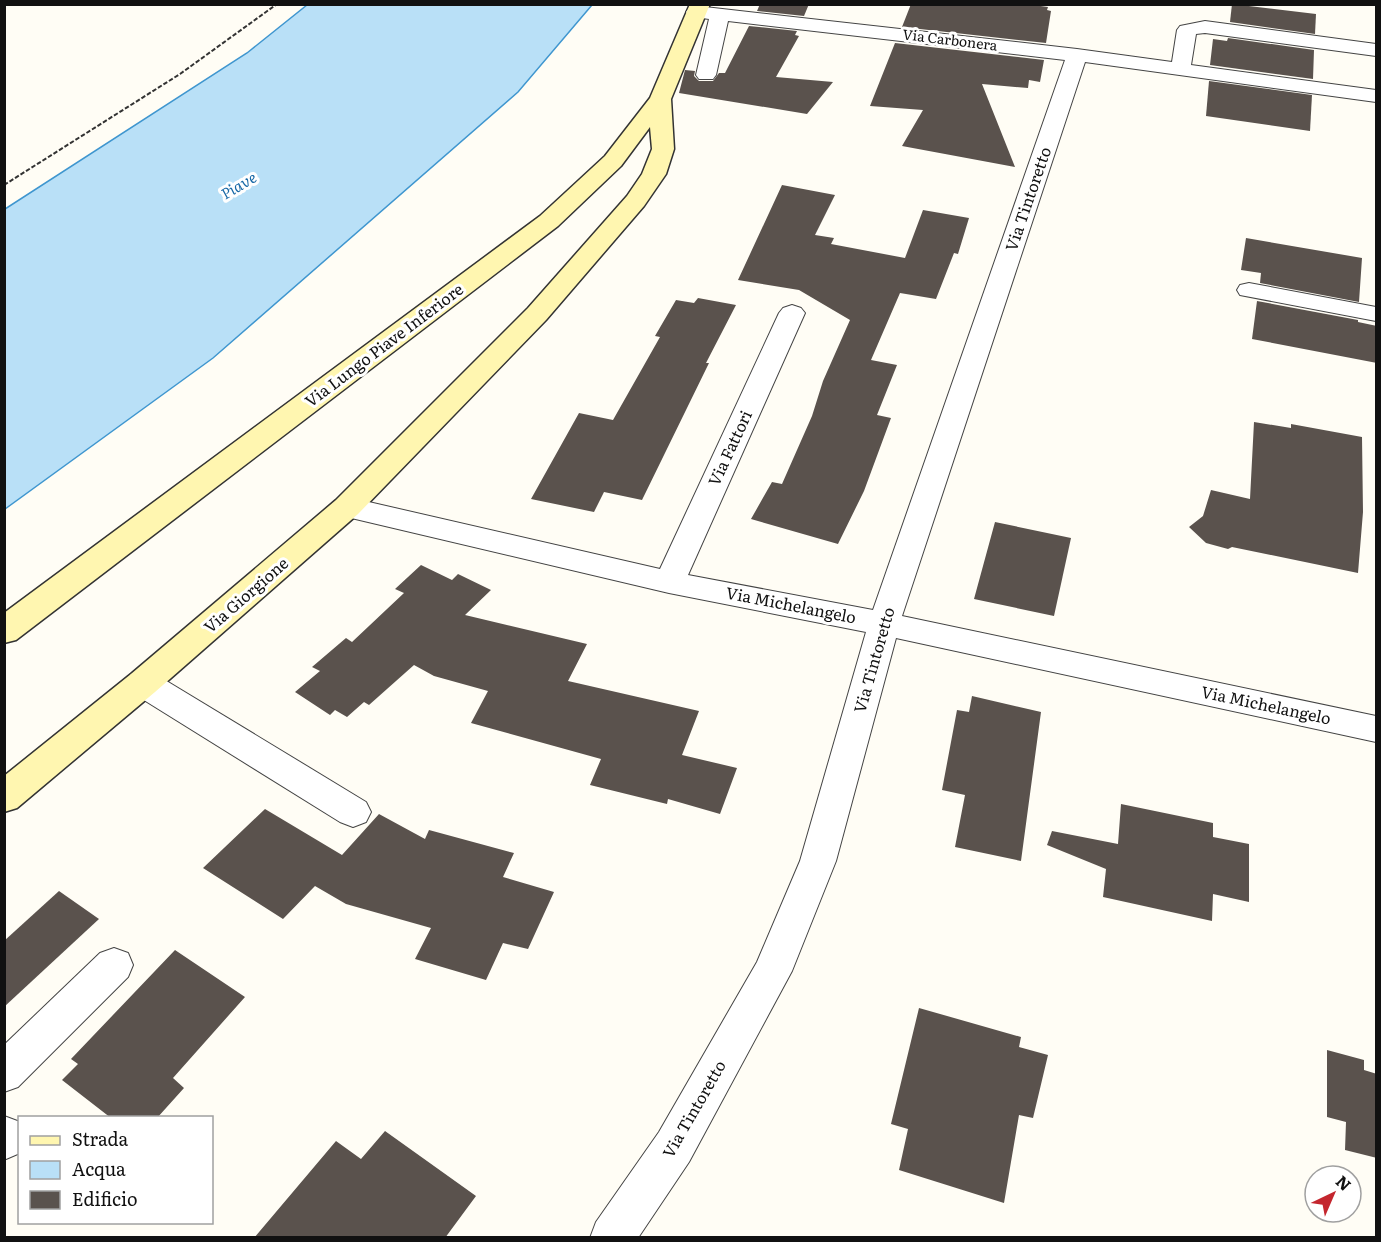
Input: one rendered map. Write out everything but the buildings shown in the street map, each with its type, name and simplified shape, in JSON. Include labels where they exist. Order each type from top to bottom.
[{"type":"main road","name":"Via Lungo Piave Inferiore","points":[[4,631],[549,221],[613,161],[660,99],[698,8]]},
{"type":"main road","name":"Via Giorgione","points":[[4,797],[143,683],[347,507],[537,314],[636,201],[654,174],[663,149],[660,99]]},
{"type":"street","name":"Via Carbonera","points":[[698,8],[720,15],[1077,55],[1377,96]]},
{"type":"street","points":[[706,75],[720,15]]},
{"type":"street","points":[[1181,68],[1187,30],[1205,27],[1377,50]]},
{"type":"street","name":"Via Tintoretto","points":[[612,1238],[674,1147],[773,971],[818,861],[884,624],[1077,55]]},
{"type":"street","points":[[1249,290],[1377,314]]},
{"type":"street","name":"Via Fattori","points":[[669,582],[792,313]]},
{"type":"street","name":"Via Michelangelo","points":[[347,507],[669,582],[884,624],[1377,729]]},
{"type":"street","points":[[143,683],[353,812]]},
{"type":"street","points":[[4,1073],[114,965]]},
{"type":"path","points":[[4,185],[180,74],[277,4]]},
{"type":"water","name":"Piave","points":[[307,5],[592,5],[518,92],[213,358],[5,509],[5,209],[247,53]]}]
